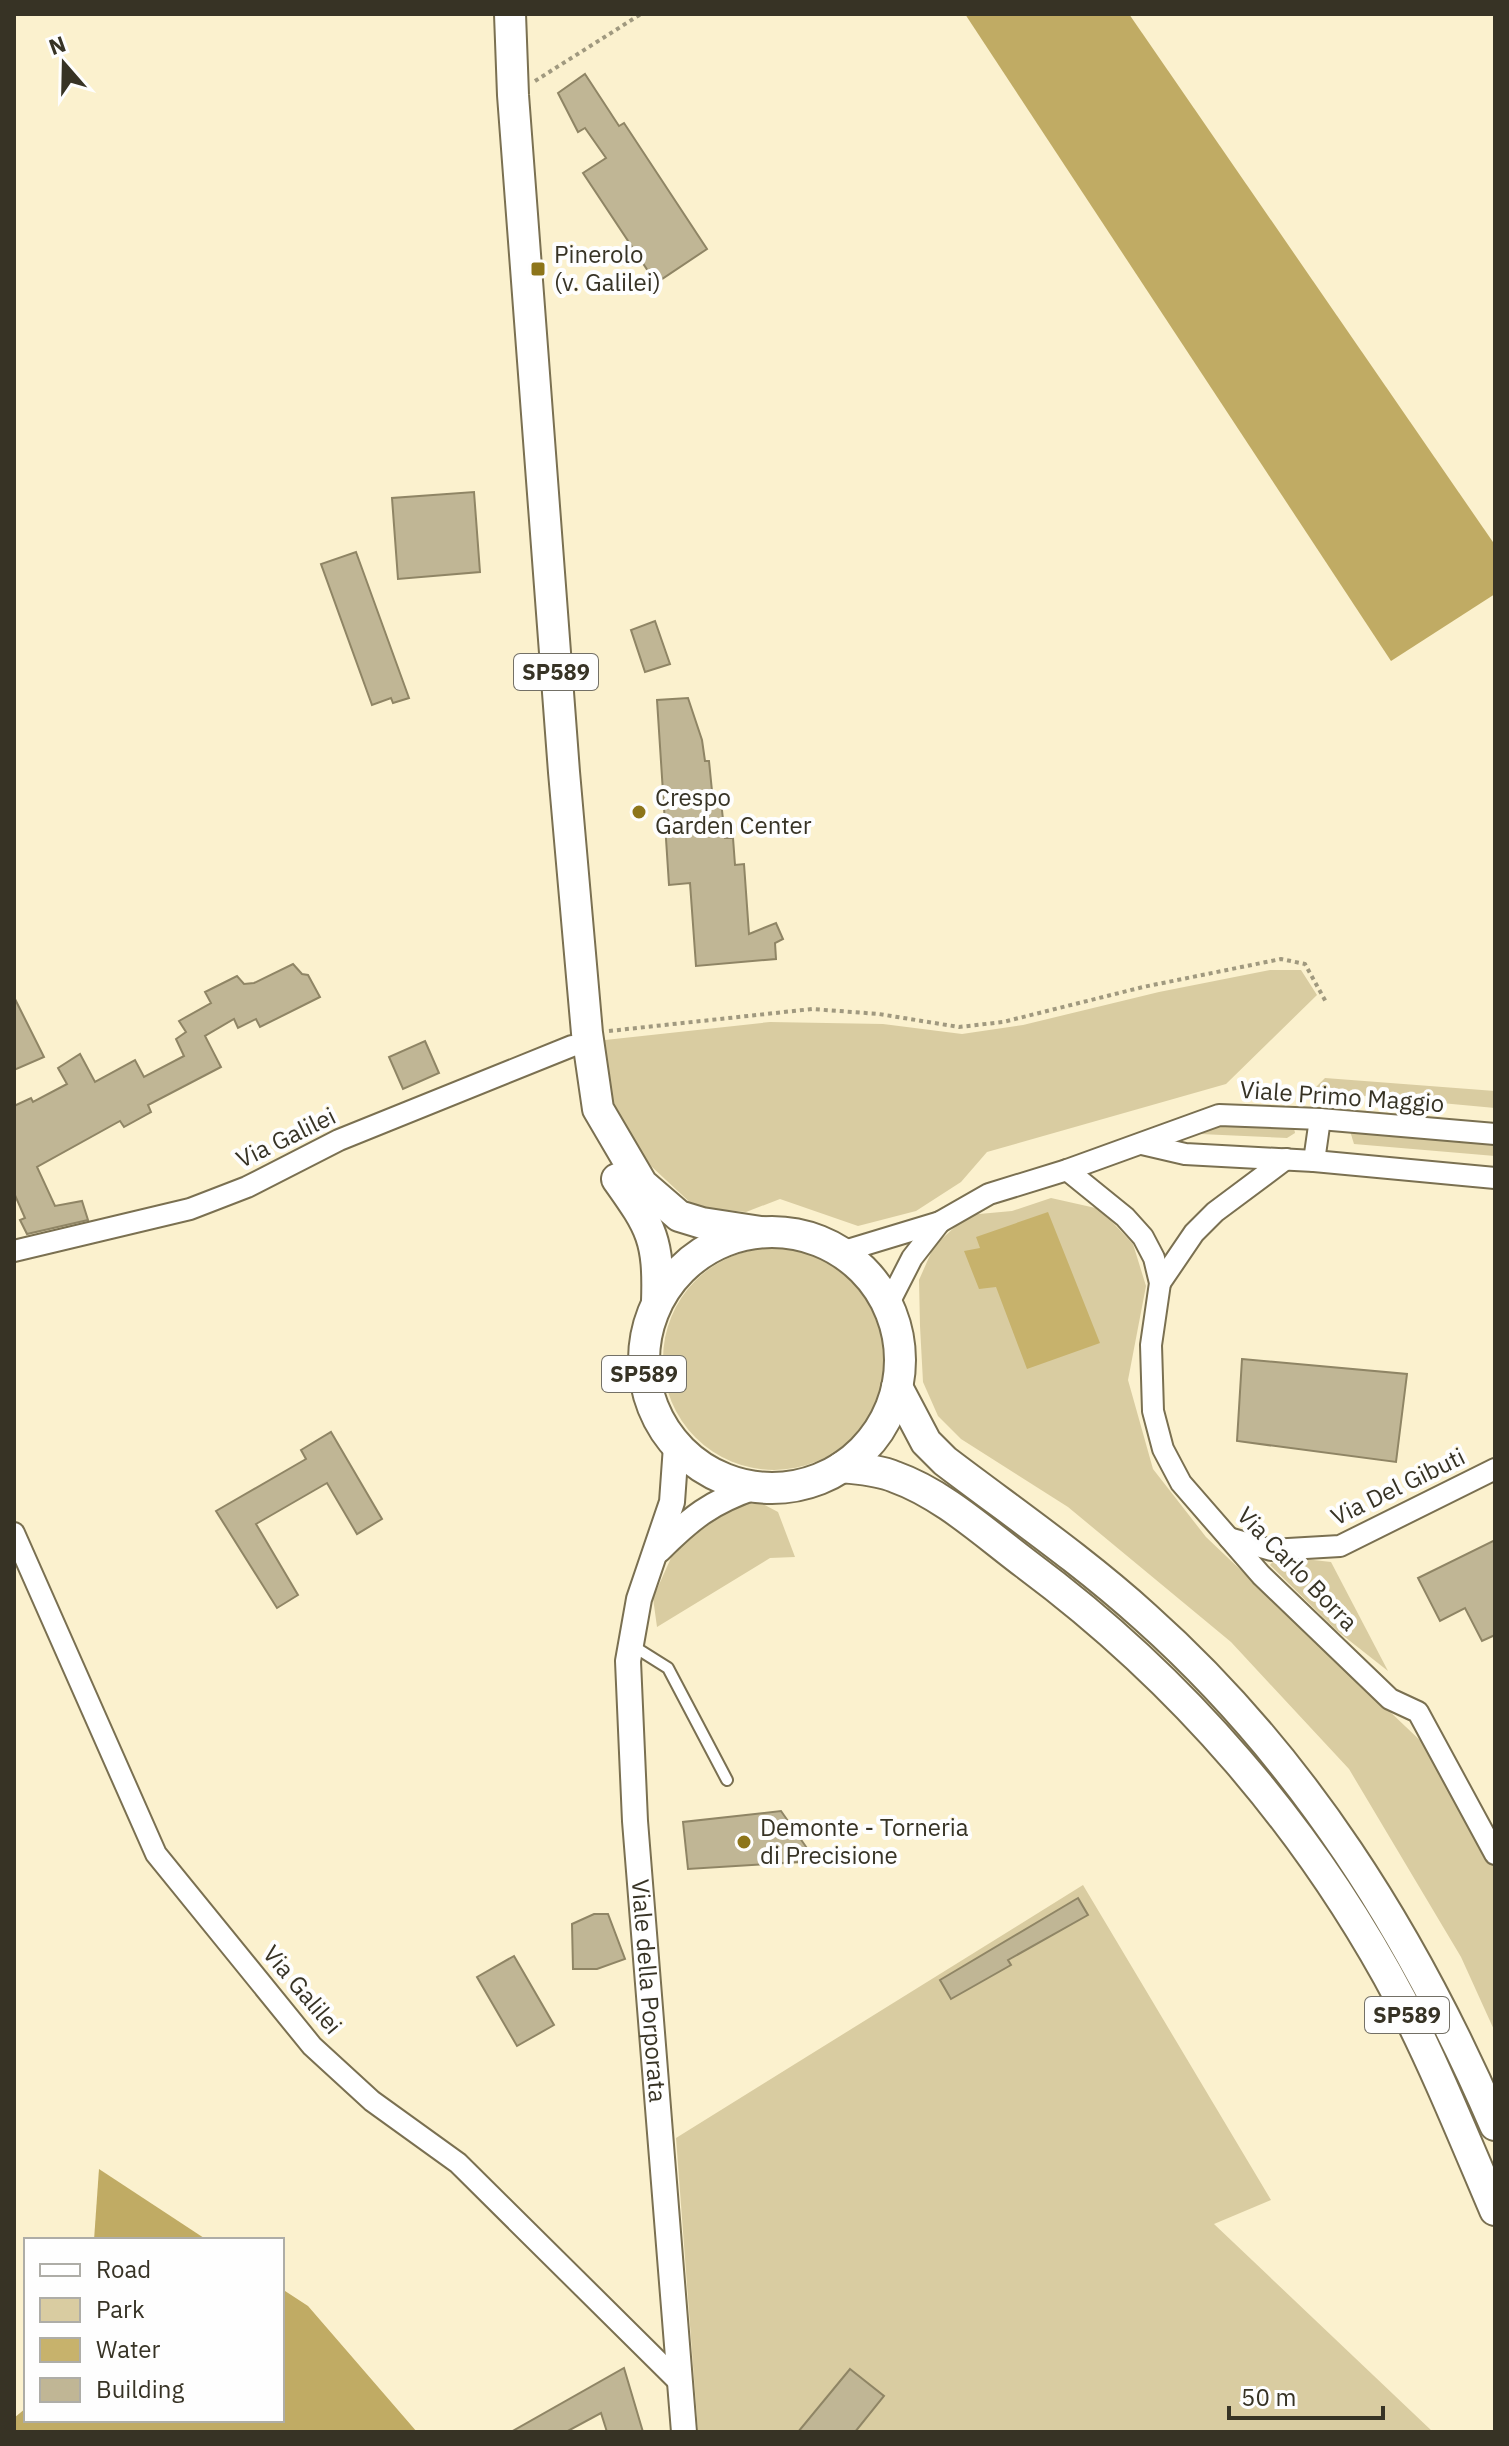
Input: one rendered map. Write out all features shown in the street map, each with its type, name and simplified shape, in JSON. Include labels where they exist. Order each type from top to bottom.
[{"type":"main road","name":"SP589","points":[[490,14],[545,763],[580,1039],[598,1109],[642,1184],[679,1216],[702,1223],[761,1232],[789,1232],[816,1239],[841,1252],[868,1275],[888,1305],[900,1345],[897,1387],[886,1418],[867,1446],[842,1467],[815,1481],[785,1487],[755,1487],[726,1480],[699,1466],[676,1446],[655,1414],[644,1377],[645,1338],[657,1302],[676,1274],[702,1252],[733,1237],[761,1232]]},
{"type":"main road","name":"SP589","points":[[510,14],[513,95],[580,1039],[581,1109],[591,1138],[654,1237],[658,1261],[657,1302]]},
{"type":"main road","name":"SP589","points":[[897,1387],[926,1442],[945,1461],[1084,1565],[1146,1618],[1262,1736],[1325,1814],[1375,1888],[1439,2004],[1495,2125]]},
{"type":"main road","name":"SP589","points":[[842,1467],[894,1476],[965,1518],[1126,1644],[1237,1757],[1330,1883],[1401,2000],[1495,2210]]},
{"type":"street","name":"Via Galilei","points":[[14,1251],[190,1209],[247,1187],[339,1140],[580,1039]]},
{"type":"street","name":"Viale Primo Maggio","points":[[940,1222],[989,1194],[1067,1170],[1219,1115],[1320,1119],[1495,1134]]},
{"type":"street","points":[[1314,1161],[1320,1119]]},
{"type":"street","points":[[1142,1144],[1185,1154],[1314,1161],[1495,1178]]},
{"type":"street","name":"Via Carlo Borra","points":[[1160,1283],[1194,1233],[1215,1212],[1286,1159]]},
{"type":"street","name":"Via Carlo Borra","points":[[1067,1170],[1125,1217],[1143,1237],[1154,1258],[1160,1283],[1151,1358],[1153,1411],[1163,1449],[1181,1483],[1261,1575],[1390,1699],[1418,1712],[1495,1854]]},
{"type":"street","points":[[841,1252],[940,1222]]},
{"type":"street","points":[[888,1305],[912,1258],[940,1222]]},
{"type":"street","name":"Viale della Porporata","points":[[676,1446],[672,1502],[639,1599],[628,1661],[635,1821],[684,2432]]},
{"type":"street","name":"Via Del Gibuti","points":[[1229,1538],[1271,1550],[1340,1546],[1495,1469]]},
{"type":"street","points":[[657,1552],[697,1512],[725,1497],[755,1487]]},
{"type":"street","name":"Via Galilei","points":[[14,1533],[156,1854],[312,2046],[372,2101],[458,2163],[680,2383]]},
{"type":"lane","points":[[631,1645],[668,1668],[727,1780]]},
{"type":"path","points":[[513,95],[641,14]]},
{"type":"path","points":[[580,1039],[812,1009],[879,1014],[959,1027],[1003,1022],[1143,987],[1281,959],[1305,964],[1326,1002]]},
{"type":"green space","points":[[1270,970],[1301,970],[1317,995],[1226,1084],[987,1152],[961,1182],[916,1211],[858,1226],[780,1199],[746,1212],[695,1207],[637,1153],[602,1088],[596,1041],[770,1022],[883,1024],[962,1034],[1023,1025],[1159,992]]},
{"type":"green space","points":[[1325,1078],[1495,1091],[1495,1108],[1312,1091]]},
{"type":"green space","points":[[1217,1123],[1294,1128],[1295,1133],[1287,1138],[1178,1133]]},
{"type":"green space","points":[[1350,1131],[1495,1140],[1495,1156],[1354,1144]]},
{"type":"green space","points":[[1051,1198],[1100,1209],[1133,1244],[1146,1286],[1128,1380],[1153,1469],[1206,1537],[1426,1746],[1478,1833],[1495,1866],[1495,2032],[1461,1957],[1349,1769],[1231,1642],[1068,1507],[961,1439],[938,1416],[923,1382],[920,1326],[919,1280],[934,1246],[968,1215],[1012,1211]]},
{"type":"green space","points":[[774,1248],[796,1250],[816,1257],[836,1267],[852,1281],[866,1297],[876,1317],[883,1337],[883,1381],[876,1401],[866,1421],[852,1437],[836,1451],[816,1461],[796,1468],[774,1470],[752,1468],[732,1461],[712,1451],[696,1437],[682,1421],[672,1401],[665,1381],[663,1359],[665,1337],[672,1317],[682,1297],[696,1281],[712,1267],[732,1257],[752,1250]]},
{"type":"green space","points":[[752,1498],[778,1512],[795,1557],[770,1558],[657,1627],[653,1598],[679,1540],[714,1510]]},
{"type":"green space","points":[[1278,1556],[1331,1562],[1388,1671],[1336,1630],[1270,1565]]},
{"type":"green space","points":[[1083,1885],[1271,2200],[1214,2224],[1433,2432],[698,2432],[676,2138]]},
{"type":"shaded area","points":[[965,14],[1129,14],[1495,545],[1495,594],[1391,661]]},
{"type":"shaded area","points":[[99,2169],[204,2238],[94,2238]]},
{"type":"shaded area","points":[[284,2290],[308,2306],[417,2432],[14,2432],[14,2418],[24,2410],[24,2422],[284,2422]]},
{"type":"water","points":[[1048,1212],[1100,1343],[1027,1369],[996,1287],[979,1289],[964,1251],[980,1248],[976,1237]]},
{"type":"building","points":[[585,74],[619,126],[624,123],[707,249],[656,283],[583,173],[606,158],[585,128],[578,132],[558,93]]},
{"type":"building","points":[[474,492],[480,572],[398,579],[392,498]]},
{"type":"building","points":[[356,552],[409,698],[393,703],[391,698],[372,705],[321,564]]},
{"type":"building","points":[[655,621],[670,664],[645,672],[631,630]]},
{"type":"building","points":[[688,698],[702,740],[705,761],[709,761],[713,801],[721,801],[725,838],[733,838],[735,865],[744,864],[749,934],[776,923],[783,939],[775,943],[776,959],[696,966],[690,883],[669,885],[657,700]]},
{"type":"building","points":[[293,964],[302,974],[308,975],[320,997],[260,1027],[256,1019],[238,1028],[234,1019],[205,1036],[221,1067],[148,1105],[151,1112],[124,1127],[120,1121],[37,1167],[55,1206],[82,1201],[88,1220],[27,1234],[20,1220],[25,1218],[14,1193],[14,1106],[31,1098],[33,1102],[67,1084],[58,1068],[80,1054],[95,1082],[135,1060],[144,1077],[184,1056],[176,1039],[186,1032],[179,1021],[211,1003],[205,992],[237,976],[244,984],[254,983]]},
{"type":"building","points":[[14,997],[44,1057],[14,1070]]},
{"type":"building","points":[[425,1041],[439,1073],[403,1089],[389,1057]]},
{"type":"building","points":[[1242,1359],[1407,1374],[1396,1462],[1237,1441]]},
{"type":"building","points":[[331,1432],[382,1519],[357,1534],[327,1483],[256,1524],[298,1595],[277,1608],[216,1511],[306,1459],[301,1450]]},
{"type":"building","points":[[1495,1540],[1495,1635],[1482,1641],[1465,1608],[1440,1621],[1418,1578]]},
{"type":"building","name":"Demonte - Torneria di Precisione","points":[[781,1811],[816,1861],[688,1869],[683,1822]]},
{"type":"building","points":[[1078,1898],[1088,1915],[1008,1960],[1011,1965],[951,1999],[940,1980]]},
{"type":"building","points":[[594,1914],[608,1914],[625,1959],[597,1969],[573,1969],[572,1924]]},
{"type":"building","points":[[514,1956],[554,2025],[517,2046],[477,1977]]},
{"type":"building","points":[[624,2368],[643,2432],[607,2432],[601,2413],[566,2432],[511,2432]]},
{"type":"building","points":[[850,2369],[884,2396],[855,2432],[798,2432]]},
{"type":"place","name":"Pinerolo (v. Galilei)","points":[[538,269]]},
{"type":"place","name":"Crespo Garden Center","points":[[639,812]]},
{"type":"place","name":"Demonte - Torneria di Precisione","points":[[744,1842]]}]
